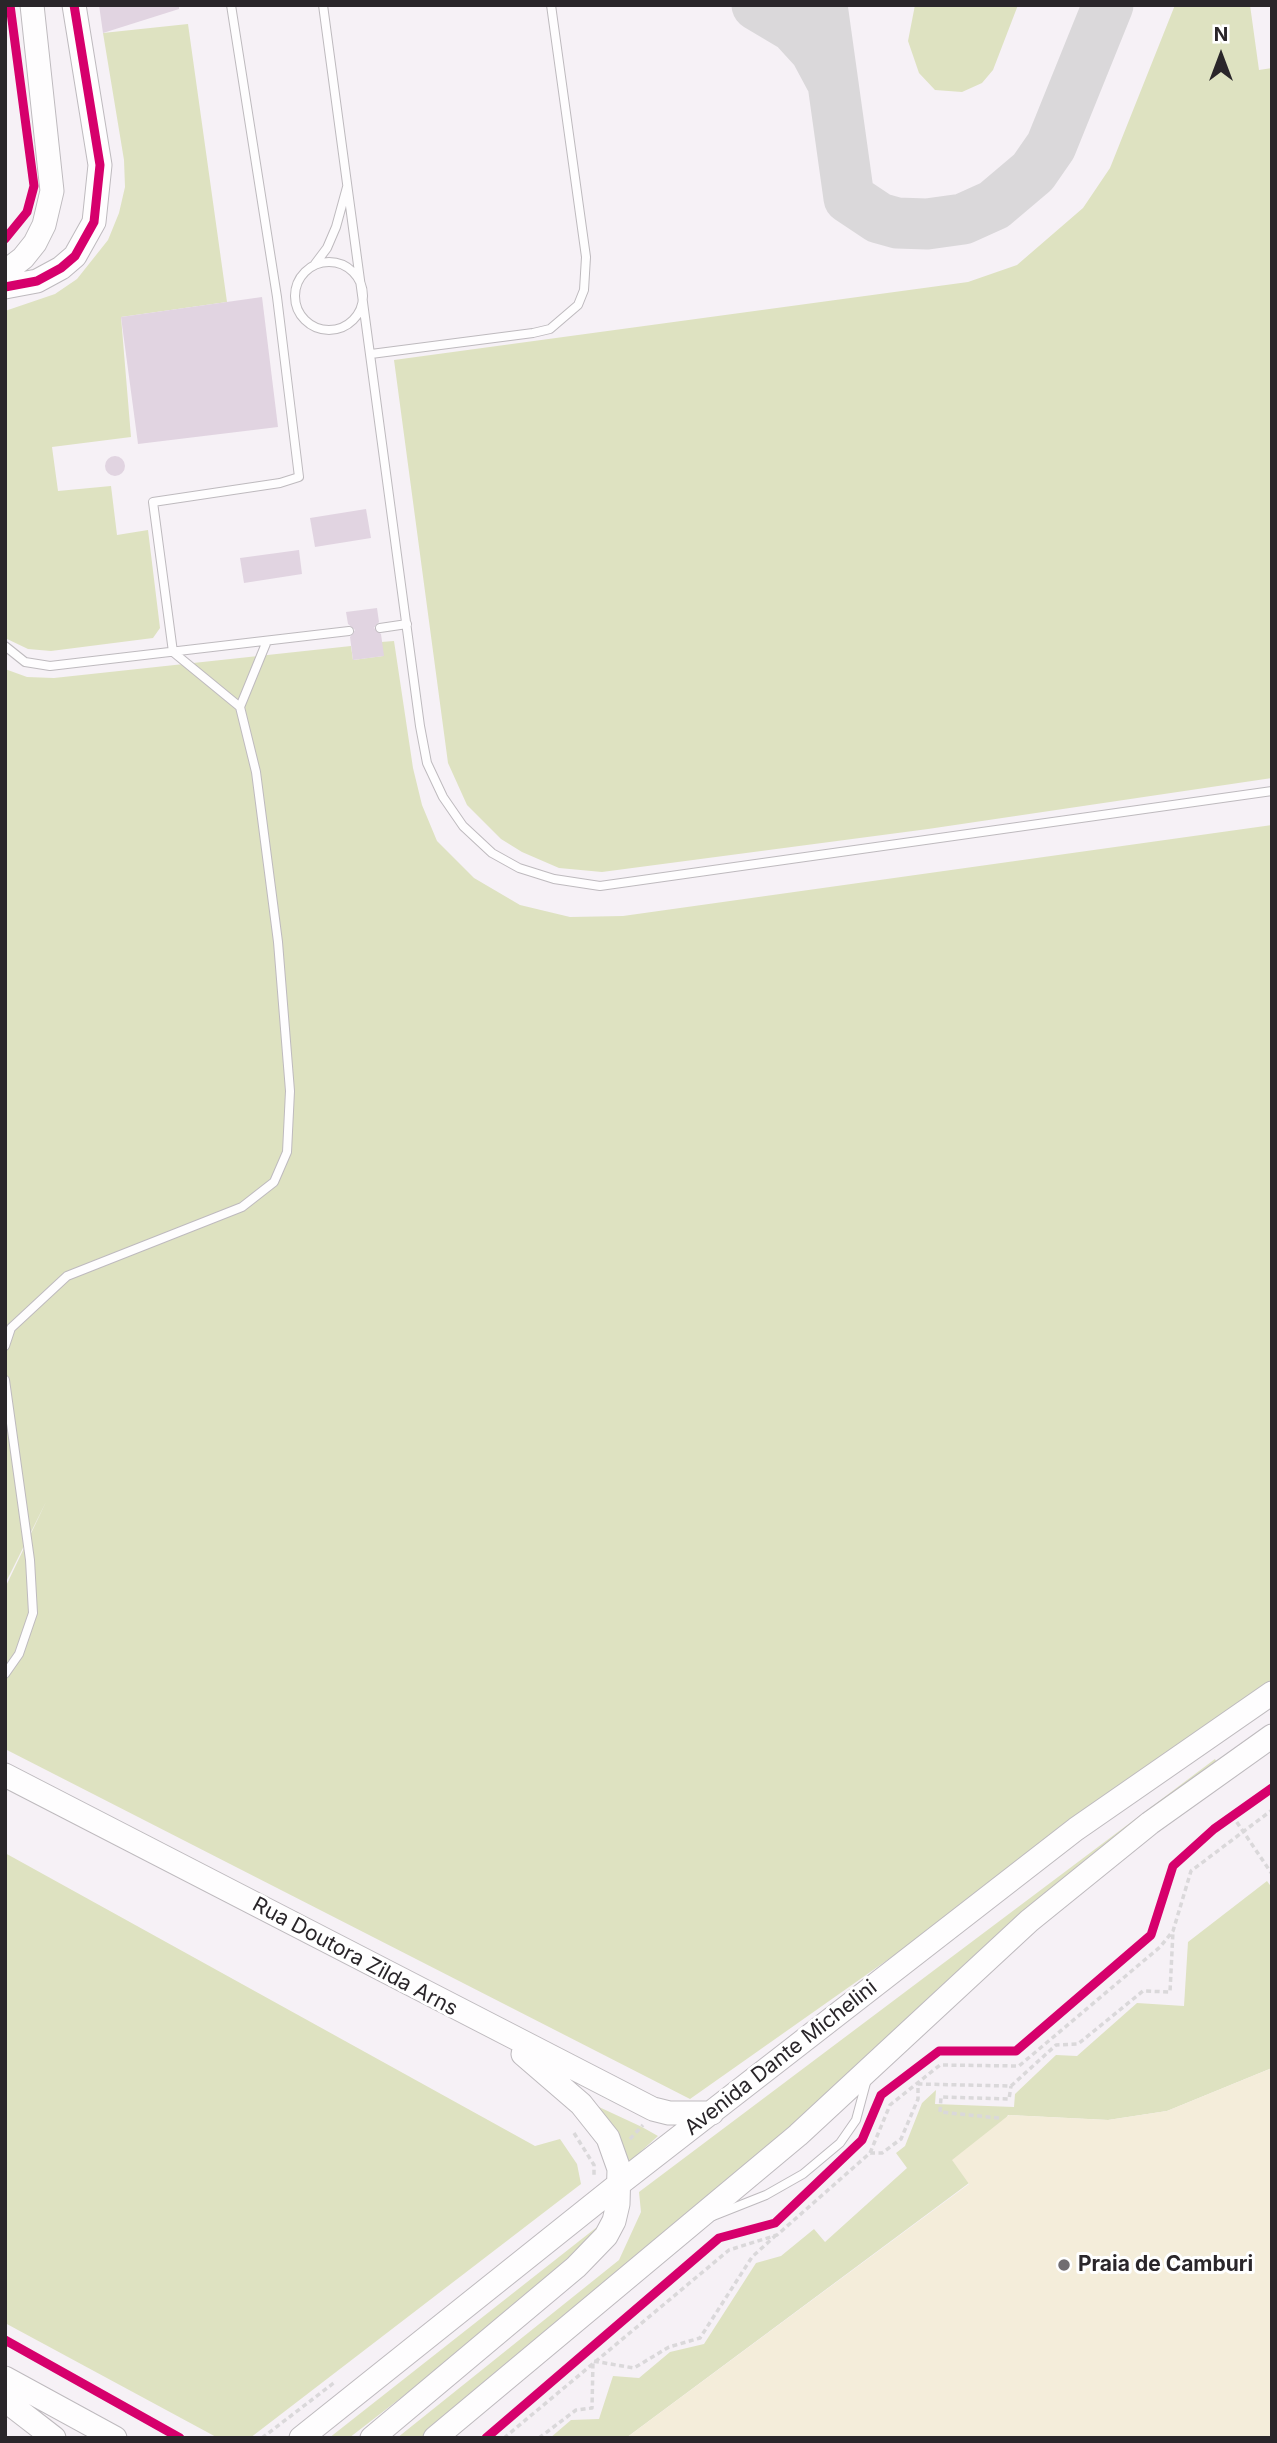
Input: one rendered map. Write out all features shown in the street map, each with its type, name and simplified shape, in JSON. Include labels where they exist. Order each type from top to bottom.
[{"type":"main road","points":[[5,272],[23,258],[35,243],[44,225],[52,191],[32,5]]},
{"type":"main road","points":[[5,287],[37,281],[61,268],[75,256],[94,222],[100,165],[74,5]]},
{"type":"main road","name":"Avenida Dante Michelini","points":[[301,2438],[620,2184],[1076,1829],[1272,1693]]},
{"type":"main road","points":[[435,2438],[798,2135],[1029,1921],[1150,1823],[1272,1736]]},
{"type":"main road","name":"Rua Doutora Zilda Arns","points":[[5,1775],[653,2109],[669,2113],[712,2113]]},
{"type":"main road","points":[[372,2438],[592,2252],[606,2236],[614,2221],[620,2184],[614,2154],[597,2121],[494,2029]]},
{"type":"main road","points":[[5,2378],[115,2438]]},
{"type":"main road","points":[[5,2400],[54,2438]]},
{"type":"lane","points":[[231,5],[276,297],[299,477],[280,483],[153,502],[173,652],[240,707]]},
{"type":"lane","points":[[323,5],[427,763],[443,797],[463,826],[492,853],[519,869],[554,879],[600,886],[1272,791]]},
{"type":"lane","points":[[372,354],[533,334],[550,329],[578,305],[584,290],[586,257],[551,5]]},
{"type":"lane","points":[[315,264],[339,263],[358,277],[362,288],[359,313],[350,323],[339,329],[313,327],[303,319],[296,308],[294,295],[304,272],[315,264],[327,248],[336,227],[348,181]]},
{"type":"lane","points":[[380,628],[407,624]]},
{"type":"lane","points":[[5,646],[25,662],[50,666],[349,631]]},
{"type":"lane","points":[[5,1346],[11,1328],[67,1276],[243,1207],[274,1182],[287,1152],[290,1091],[278,942],[256,772],[240,707],[267,641]]},
{"type":"lane","points":[[5,1380],[30,1560],[33,1613],[19,1654],[5,1674]]},
{"type":"lane","points":[[688,2227],[766,2195],[803,2174],[841,2143],[856,2120],[868,2070]]},
{"type":"path","points":[[1223,1822],[1242,1809]]},
{"type":"path","points":[[999,2118],[940,2112],[941,2097],[1009,2099],[1012,2086],[1056,2045],[1078,2044],[1143,1991],[1170,1992],[1173,1931],[1191,1871],[1272,1810]]},
{"type":"path","points":[[1233,1815],[1272,1874]]},
{"type":"path","points":[[593,2361],[635,2368],[669,2347],[700,2338],[752,2257],[870,2153],[890,2105],[940,2065],[1019,2066],[1160,1947],[1173,1931]]},
{"type":"path","points":[[918,2084],[1012,2086]]},
{"type":"path","points":[[870,2153],[883,2153],[901,2139],[918,2099],[918,2084]]},
{"type":"path","points":[[775,2223],[794,2205]]},
{"type":"path","points":[[504,2438],[729,2250],[777,2235]]},
{"type":"path","points":[[539,2438],[576,2410],[592,2408],[593,2361]]},
{"type":"green space","points":[[915,5],[1018,5],[993,70],[982,83],[962,92],[935,90],[919,73],[908,41]]},
{"type":"green space","points":[[1175,5],[1250,5],[1259,70],[1272,68],[1272,778],[928,829],[602,872],[559,868],[522,852],[501,839],[467,805],[448,763],[394,360],[968,282],[1017,265],[1083,208],[1110,168]]},
{"type":"green space","points":[[188,24],[227,302],[121,317],[131,437],[52,447],[58,491],[111,486],[117,535],[148,530],[160,628],[153,638],[51,651],[28,649],[5,638],[5,311],[55,294],[77,279],[108,240],[119,213],[125,187],[124,160],[103,33]]},
{"type":"green space","points":[[394,641],[413,768],[422,805],[437,841],[474,878],[520,905],[570,917],[623,916],[1272,825],[1272,1689],[690,2099],[5,1749],[5,1588],[46,1502],[5,1584],[5,669],[27,677],[54,678],[351,646],[353,660],[383,656],[381,642]]},
{"type":"green space","points":[[1215,1759],[1219,1767],[425,2438],[397,2438],[619,2260],[641,2212],[639,2192]]},
{"type":"green space","points":[[5,1853],[535,2146],[560,2139],[577,2164],[581,2184],[250,2438],[218,2438],[5,2323]]},
{"type":"green space","points":[[1267,1881],[1272,1888],[1272,2068],[1167,2111],[1108,2120],[1008,2115],[969,2183],[626,2438],[550,2438],[571,2420],[599,2419],[613,2376],[639,2378],[670,2352],[704,2344],[756,2263],[781,2256],[814,2229],[825,2242],[907,2168],[896,2153],[905,2146],[922,2103],[936,2090],[935,2104],[1014,2107],[1015,2094],[1056,2055],[1077,2056],[1137,2003],[1184,2006],[1188,1942]]},
{"type":"green space","points":[[599,2107],[658,2136],[627,2164],[596,2110]]},
{"type":"green space","points":[[597,2227],[593,2240],[584,2253],[402,2397],[349,2438],[329,2438]]},
{"type":"sand","name":"Praia de Camburi","points":[[1272,2068],[1272,2438],[626,2438],[969,2184],[952,2160],[1009,2115],[1108,2120],[1167,2111]]},
{"type":"building","points":[[99,5],[179,5],[179,9],[103,33]]},
{"type":"building","points":[[262,297],[278,427],[138,444],[121,317]]},
{"type":"building","points":[[115,456],[122,459],[125,466],[122,473],[115,476],[108,473],[105,466],[108,459]]},
{"type":"building","points":[[366,509],[371,538],[315,547],[310,518]]},
{"type":"building","points":[[299,550],[302,574],[244,583],[240,558]]},
{"type":"building","points":[[377,608],[379,622],[374,628],[381,634],[384,656],[353,660],[350,637],[355,630],[348,624],[346,612]]},
{"type":"taxiway","points":[[757,5],[794,27],[815,50],[830,78]]},
{"type":"taxiway","points":[[822,5],[849,198],[879,218],[897,223],[927,224],[963,219],[994,205],[1033,172],[1051,146],[1108,5]]},
{"type":"cycle path","points":[[5,239],[27,212],[34,186],[10,5]]},
{"type":"cycle path","points":[[5,287],[37,281],[61,268],[75,256],[94,222],[100,165],[74,5]]},
{"type":"cycle path","points":[[486,2438],[719,2238],[775,2223],[862,2140],[881,2095],[939,2051],[1016,2051],[1151,1935],[1173,1866],[1214,1829],[1272,1788]]},
{"type":"cycle path","points":[[5,2340],[180,2438]]},
{"type":"place","name":"Praia de Camburi","points":[[1064,2265]]}]
